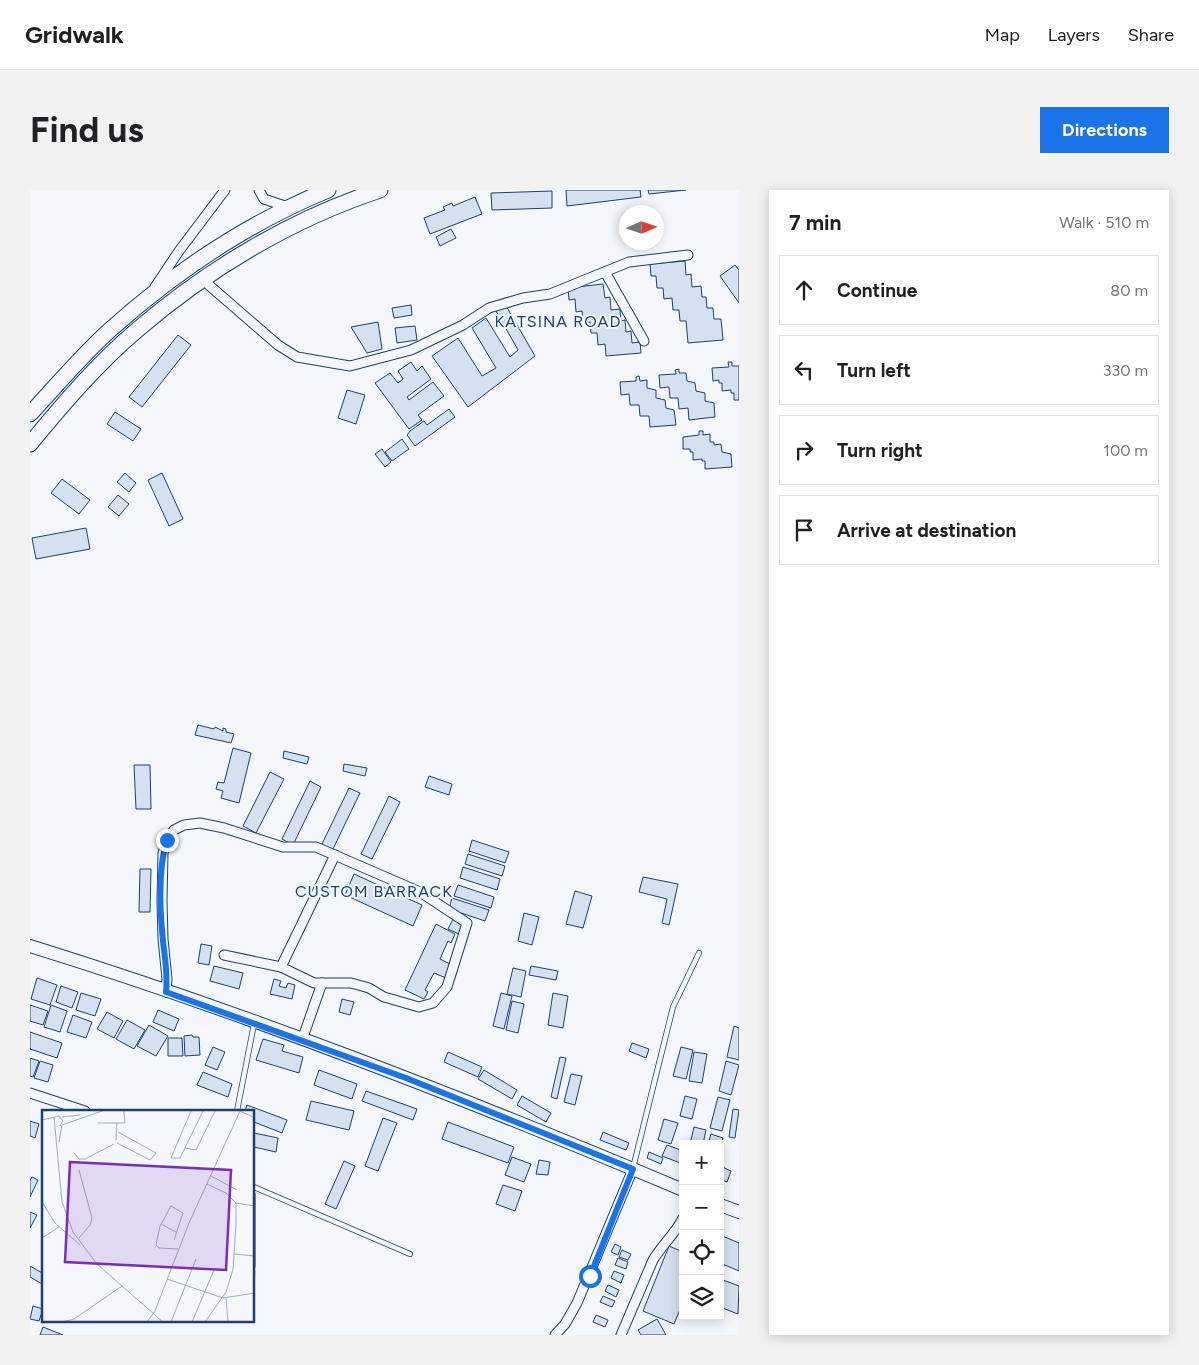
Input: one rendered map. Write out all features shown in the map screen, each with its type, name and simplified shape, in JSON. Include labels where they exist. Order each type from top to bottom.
[{"type":"highway","points":[[30,414],[111,329],[192,265],[288,206],[328,190]]},
{"type":"highway","points":[[30,444],[106,359],[136,331],[203,280],[289,230],[380,190]]},
{"type":"main road","points":[[30,946],[254,1022],[406,1078],[679,1188]]},
{"type":"main road","points":[[724,1206],[739,1212]]},
{"type":"street","points":[[147,300],[179,251],[225,190]]},
{"type":"street","points":[[259,190],[264,199],[288,206]]},
{"type":"street","points":[[203,280],[278,345],[298,357],[350,366],[362,365],[411,350],[463,325],[489,308],[523,298],[550,294],[629,262],[688,255]]},
{"type":"street","points":[[605,272],[644,341]]},
{"type":"street","points":[[166,992],[167,979],[162,901],[163,853],[167,840],[174,830],[184,825],[200,823],[224,828],[282,847],[316,847],[420,892],[446,911],[465,920],[466,926],[447,987],[439,998],[427,1006],[411,1006],[351,983],[314,983],[282,967],[224,955]]},
{"type":"street","points":[[282,967],[335,855]]},
{"type":"street","points":[[302,1040],[322,983]]},
{"type":"street","points":[[30,1093],[82,1110]]},
{"type":"street","points":[[555,1335],[565,1324],[577,1303],[633,1169]]},
{"type":"street","points":[[621,1335],[660,1248],[679,1227]]},
{"type":"lane","points":[[633,1169],[673,1007],[699,953]]},
{"type":"lane","points":[[237,1110],[254,1022]]},
{"type":"lane","points":[[255,1187],[410,1254]]},
{"type":"building","points":[[566,190],[640,190],[641,197],[567,206]]},
{"type":"building","points":[[648,190],[686,190],[649,194]]},
{"type":"building","points":[[552,191],[552,208],[492,210],[491,193]]},
{"type":"building","points":[[475,197],[482,214],[430,234],[424,218],[445,210],[443,207],[452,203],[453,206]]},
{"type":"building","points":[[451,229],[456,238],[440,246],[436,237]]},
{"type":"building","points":[[685,261],[686,275],[691,274],[692,287],[701,286],[702,297],[706,297],[707,308],[713,308],[714,319],[721,319],[723,340],[688,343],[686,321],[680,321],[679,310],[673,310],[672,298],[664,299],[663,288],[657,288],[656,276],[651,276],[650,264]]},
{"type":"building","points":[[735,265],[739,270],[739,303],[720,276]]},
{"type":"building","points":[[603,284],[605,298],[610,297],[611,310],[620,309],[621,321],[625,320],[626,332],[631,331],[632,343],[640,342],[641,353],[606,356],[605,344],[598,345],[597,333],[591,333],[590,322],[583,322],[582,311],[576,312],[575,299],[569,300],[568,288]]},
{"type":"building","points":[[505,304],[535,356],[468,407],[432,356],[458,338],[482,376],[496,368],[472,328],[486,318],[510,357],[518,350],[496,311]]},
{"type":"building","points":[[411,305],[412,315],[394,318],[392,308]]},
{"type":"building","points":[[378,322],[382,349],[367,353],[351,327]]},
{"type":"building","points":[[415,326],[417,340],[397,343],[395,328]]},
{"type":"building","points":[[178,335],[191,345],[142,407],[129,397]]},
{"type":"building","points":[[411,362],[417,371],[422,366],[431,379],[407,397],[409,400],[433,382],[444,396],[418,415],[422,420],[409,429],[375,383],[390,373],[398,383],[403,379],[398,371]]},
{"type":"building","points":[[728,362],[732,362],[732,366],[739,366],[739,400],[734,400],[734,393],[731,393],[731,390],[722,391],[722,383],[719,383],[719,380],[713,381],[712,368],[729,367]]},
{"type":"building","points":[[679,369],[679,373],[686,373],[687,381],[695,383],[696,391],[705,393],[705,401],[714,403],[715,417],[689,420],[688,408],[679,409],[678,398],[670,398],[669,387],[660,388],[659,375],[676,374],[675,370]]},
{"type":"building","points":[[639,376],[640,381],[647,380],[647,388],[656,390],[656,398],[665,400],[666,408],[674,410],[676,425],[650,427],[649,416],[640,416],[639,405],[630,405],[629,394],[621,395],[620,382],[636,381],[636,377]]},
{"type":"building","points":[[347,390],[365,395],[356,424],[338,418]]},
{"type":"building","points":[[449,409],[455,417],[415,446],[407,435],[410,431],[424,421],[427,425]]},
{"type":"building","points":[[115,412],[141,429],[133,441],[107,424]]},
{"type":"building","points":[[699,431],[703,431],[703,435],[710,434],[710,442],[714,442],[714,445],[721,444],[722,452],[731,454],[732,467],[705,469],[705,461],[702,461],[702,459],[693,460],[693,452],[690,452],[690,449],[683,449],[683,437],[699,435]]},
{"type":"building","points":[[402,439],[409,449],[392,461],[385,452]]},
{"type":"building","points":[[382,449],[391,462],[385,467],[375,454]]},
{"type":"building","points":[[125,473],[136,483],[129,492],[117,482]]},
{"type":"building","points":[[162,473],[183,519],[169,526],[148,480]]},
{"type":"building","points":[[62,479],[90,500],[79,514],[51,493]]},
{"type":"building","points":[[118,495],[129,504],[119,516],[108,507]]},
{"type":"building","points":[[86,528],[90,549],[36,559],[32,538]]},
{"type":"building","points":[[198,725],[214,729],[215,727],[223,731],[223,728],[226,729],[226,732],[234,734],[231,743],[195,735]]},
{"type":"building","points":[[233,748],[251,753],[239,803],[221,798],[223,791],[216,789],[218,782],[224,783]]},
{"type":"building","points":[[284,751],[309,757],[307,764],[283,758]]},
{"type":"building","points":[[344,764],[367,768],[365,776],[343,771]]},
{"type":"building","points":[[134,765],[150,765],[151,809],[136,809]]},
{"type":"building","points":[[270,772],[284,779],[256,833],[243,826]]},
{"type":"building","points":[[429,776],[452,784],[449,795],[425,787]]},
{"type":"building","points":[[310,781],[321,787],[293,845],[282,839]]},
{"type":"building","points":[[349,788],[360,793],[332,851],[321,846]]},
{"type":"building","points":[[389,796],[400,802],[372,859],[361,854]]},
{"type":"building","points":[[472,840],[509,852],[505,863],[469,851]]},
{"type":"building","points":[[468,854],[505,866],[502,876],[465,864]]},
{"type":"building","points":[[463,867],[500,879],[497,890],[460,878]]},
{"type":"building","points":[[140,869],[151,869],[150,912],[139,912]]},
{"type":"building","points":[[354,874],[422,905],[413,926],[345,895]]},
{"type":"building","points":[[643,877],[678,884],[669,925],[662,923],[667,899],[639,892]]},
{"type":"building","points":[[458,885],[494,897],[491,908],[454,896]]},
{"type":"building","points":[[575,891],[592,896],[583,928],[566,924]]},
{"type":"building","points":[[452,898],[489,910],[485,921],[449,909]]},
{"type":"building","points":[[524,913],[539,917],[532,945],[518,941]]},
{"type":"building","points":[[453,919],[465,925],[461,935],[448,929]]},
{"type":"building","points":[[436,924],[455,934],[451,943],[448,941],[440,959],[452,965],[446,978],[434,973],[425,990],[428,992],[424,999],[405,990]]},
{"type":"building","points":[[201,944],[212,946],[209,965],[198,963]]},
{"type":"building","points":[[214,966],[243,973],[239,989],[210,981]]},
{"type":"building","points":[[531,966],[558,971],[556,980],[529,975]]},
{"type":"building","points":[[513,968],[526,971],[521,997],[507,994]]},
{"type":"building","points":[[37,978],[57,985],[50,1005],[31,999]]},
{"type":"building","points":[[274,979],[281,981],[279,986],[286,988],[288,983],[295,985],[292,999],[270,994]]},
{"type":"building","points":[[61,986],[78,992],[72,1008],[56,1002]]},
{"type":"building","points":[[81,993],[101,999],[95,1016],[76,1010]]},
{"type":"building","points":[[501,993],[512,996],[504,1029],[493,1026]]},
{"type":"building","points":[[553,993],[568,996],[563,1028],[548,1025]]},
{"type":"building","points":[[342,999],[354,1002],[350,1015],[339,1012]]},
{"type":"building","points":[[512,1001],[524,1004],[518,1033],[506,1030]]},
{"type":"building","points":[[30,1005],[48,1011],[43,1025],[30,1021]]},
{"type":"building","points":[[51,1005],[67,1011],[60,1032],[44,1027]]},
{"type":"building","points":[[158,1010],[179,1019],[174,1031],[153,1022]]},
{"type":"building","points":[[107,1012],[123,1021],[114,1038],[97,1029]]},
{"type":"building","points":[[73,1015],[92,1022],[86,1038],[67,1032]]},
{"type":"building","points":[[127,1020],[145,1030],[134,1049],[116,1039]]},
{"type":"building","points":[[149,1025],[168,1036],[156,1056],[137,1046]]},
{"type":"building","points":[[734,1026],[739,1028],[739,1060],[727,1057]]},
{"type":"building","points":[[30,1032],[62,1043],[57,1058],[30,1049]]},
{"type":"building","points":[[192,1035],[193,1037],[199,1037],[200,1055],[185,1056],[184,1036]]},
{"type":"building","points":[[168,1038],[182,1038],[183,1056],[168,1056]]},
{"type":"building","points":[[263,1039],[284,1045],[282,1051],[303,1057],[299,1073],[256,1060]]},
{"type":"building","points":[[632,1043],[649,1049],[646,1058],[629,1051]]},
{"type":"building","points":[[213,1047],[225,1052],[217,1070],[205,1065]]},
{"type":"building","points":[[681,1047],[693,1050],[686,1079],[673,1076]]},
{"type":"building","points":[[448,1052],[482,1067],[478,1077],[444,1062]]},
{"type":"building","points":[[694,1052],[707,1054],[702,1083],[689,1081]]},
{"type":"building","points":[[560,1057],[566,1058],[557,1099],[551,1097]]},
{"type":"building","points":[[30,1058],[39,1061],[33,1077],[30,1076]]},
{"type":"building","points":[[40,1061],[53,1065],[48,1082],[34,1078]]},
{"type":"building","points":[[726,1061],[739,1065],[731,1095],[719,1091]]},
{"type":"building","points":[[319,1070],[357,1084],[352,1099],[314,1085]]},
{"type":"building","points":[[484,1070],[517,1090],[512,1099],[478,1079]]},
{"type":"building","points":[[203,1072],[232,1084],[228,1097],[197,1085]]},
{"type":"building","points":[[571,1074],[582,1076],[575,1105],[564,1102]]},
{"type":"building","points":[[366,1091],[417,1109],[413,1120],[362,1101]]},
{"type":"building","points":[[522,1096],[551,1113],[546,1122],[517,1105]]},
{"type":"building","points":[[685,1096],[697,1099],[692,1119],[680,1116]]},
{"type":"building","points":[[718,1097],[730,1100],[722,1131],[710,1128]]},
{"type":"building","points":[[311,1101],[354,1111],[349,1130],[306,1120]]},
{"type":"building","points":[[247,1105],[287,1120],[282,1133],[255,1122],[255,1110],[245,1110]]},
{"type":"building","points":[[733,1109],[739,1110],[735,1138],[729,1137]]},
{"type":"building","points":[[383,1118],[397,1123],[378,1171],[365,1166]]},
{"type":"building","points":[[664,1119],[678,1123],[671,1144],[658,1140]]},
{"type":"building","points":[[30,1121],[39,1124],[35,1138],[30,1136]]},
{"type":"building","points":[[448,1122],[514,1147],[508,1163],[442,1139]]},
{"type":"building","points":[[694,1127],[706,1130],[704,1140],[691,1140]]},
{"type":"building","points":[[603,1132],[629,1143],[626,1150],[600,1140]]},
{"type":"building","points":[[255,1133],[278,1138],[276,1152],[255,1147]]},
{"type":"building","points":[[711,1134],[723,1138],[722,1140],[709,1140]]},
{"type":"building","points":[[667,1145],[679,1150],[679,1162],[662,1156]]},
{"type":"building","points":[[649,1152],[663,1158],[661,1164],[647,1158]]},
{"type":"building","points":[[512,1157],[531,1164],[524,1182],[505,1175]]},
{"type":"building","points":[[539,1160],[550,1162],[548,1175],[536,1174]]},
{"type":"building","points":[[344,1161],[355,1166],[336,1209],[325,1204]]},
{"type":"building","points":[[724,1168],[731,1171],[727,1182],[724,1181]]},
{"type":"building","points":[[32,1177],[38,1180],[30,1197],[30,1180]]},
{"type":"building","points":[[503,1185],[522,1191],[515,1211],[496,1204]]},
{"type":"building","points":[[30,1212],[37,1215],[30,1228]]},
{"type":"building","points":[[724,1237],[739,1243],[739,1271],[724,1265]]},
{"type":"building","points":[[615,1244],[621,1247],[618,1255],[611,1252]]},
{"type":"building","points":[[669,1246],[679,1250],[679,1312],[674,1324],[643,1311]]},
{"type":"building","points":[[622,1250],[631,1254],[628,1260],[619,1257]]},
{"type":"building","points":[[618,1258],[628,1262],[626,1269],[615,1265]]},
{"type":"building","points":[[30,1266],[42,1273],[42,1284],[30,1277]]},
{"type":"building","points":[[614,1271],[624,1275],[621,1283],[611,1278]]},
{"type":"building","points":[[724,1280],[739,1286],[738,1314],[724,1309]]},
{"type":"building","points":[[608,1285],[619,1290],[616,1297],[605,1291]]},
{"type":"building","points":[[603,1296],[615,1301],[612,1307],[600,1302]]},
{"type":"building","points":[[33,1306],[42,1309],[39,1321],[30,1319]]},
{"type":"building","points":[[596,1315],[608,1320],[605,1327],[593,1322]]},
{"type":"building","points":[[657,1319],[666,1335],[641,1335],[638,1330]]},
{"type":"building","points":[[43,1327],[63,1335],[40,1335]]},
{"type":"district","name":"KATSINA ROAD","points":[[558,321]]},
{"type":"district","name":"CUSTOM BARRACK","points":[[374,891]]},
{"type":"route","points":[[167,840],[163,853],[162,901],[167,979],[166,992],[352,1057],[633,1169],[590,1276]]}]
